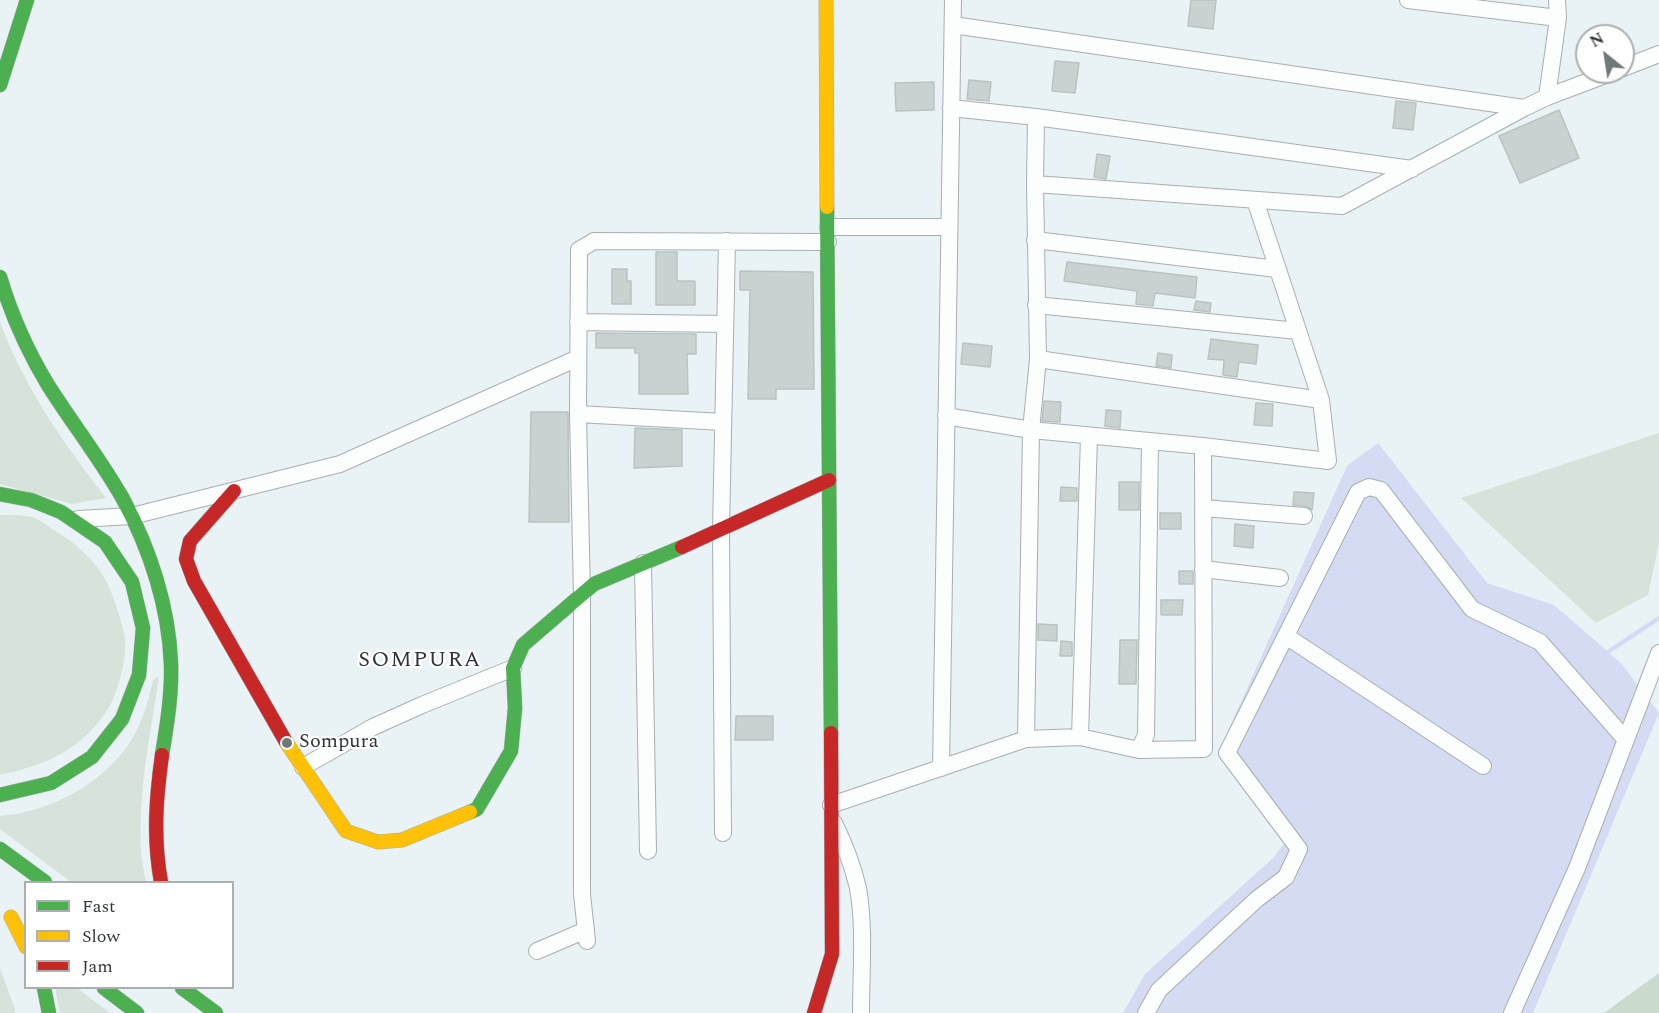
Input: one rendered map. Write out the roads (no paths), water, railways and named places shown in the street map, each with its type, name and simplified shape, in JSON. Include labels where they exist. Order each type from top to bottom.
[{"type":"main road","points":[[0,85],[27,0]]},
{"type":"main road","points":[[814,1013],[832,954],[826,0]]},
{"type":"main road","points":[[0,277],[17,323],[36,363],[71,420],[114,482],[144,540],[154,574],[167,639],[171,674],[156,789],[154,836],[161,881]]},
{"type":"main road","points":[[234,491],[190,541],[186,559],[199,590],[286,743],[346,831],[378,842],[402,840],[477,809],[511,752],[515,708],[513,668],[523,645],[594,584],[721,530],[829,480]]},
{"type":"main road","points":[[0,494],[14,495],[78,519],[92,532],[121,563],[131,579],[137,596],[143,641],[138,681],[131,702],[110,740],[95,756],[60,779],[40,788],[0,795]]},
{"type":"main road","points":[[0,849],[44,881]]},
{"type":"main road","points":[[5,913],[24,926]]},
{"type":"main road","points":[[5,913],[24,944]]},
{"type":"main road","points":[[44,989],[49,1013]]},
{"type":"main road","points":[[107,989],[137,1013]]},
{"type":"main road","points":[[185,989],[217,1013]]},
{"type":"main road","points":[[206,989],[217,1013]]},
{"type":"street","points":[[941,768],[954,0]]},
{"type":"street","points":[[1408,0],[1558,18]]},
{"type":"street","points":[[1547,98],[1558,18],[1557,0]]},
{"type":"street","points":[[953,25],[1524,108]]},
{"type":"street","points":[[1635,63],[1659,54]]},
{"type":"street","points":[[1035,184],[1341,206],[1524,108],[1583,84]]},
{"type":"street","points":[[951,108],[1036,117],[1412,169]]},
{"type":"street","points":[[1026,740],[1031,430],[1038,359],[1035,240],[1036,117]]},
{"type":"street","points":[[946,416],[1031,430],[1203,446],[1328,461],[1321,400],[1255,200]]},
{"type":"street","points":[[537,951],[586,935],[582,894],[579,250],[594,241],[727,241],[949,227]]},
{"type":"street","points":[[1035,240],[1277,269]]},
{"type":"street","points":[[723,833],[721,530],[727,241]]},
{"type":"street","points":[[1036,305],[1298,332]]},
{"type":"street","points":[[578,322],[725,324]]},
{"type":"street","points":[[78,519],[132,516],[340,464],[578,358]]},
{"type":"street","points":[[1038,359],[1321,400]]},
{"type":"street","points":[[578,414],[723,422]]},
{"type":"street","points":[[1080,737],[1089,436]]},
{"type":"street","points":[[1139,750],[1146,735],[1150,442]]},
{"type":"street","points":[[861,1013],[861,925],[858,889],[831,812],[941,768],[1026,740],[1080,737],[1139,750],[1204,748],[1203,446]]},
{"type":"street","points":[[1146,1013],[1159,990],[1257,899],[1286,877],[1299,849],[1227,753],[1358,492],[1369,487],[1381,490],[1472,609],[1540,642],[1626,740]]},
{"type":"street","points":[[1203,508],[1304,516]]},
{"type":"street","points":[[644,563],[648,851]]},
{"type":"street","points":[[1203,569],[1280,578]]},
{"type":"street","points":[[1286,636],[1483,766]]},
{"type":"street","points":[[1512,1013],[1577,868],[1659,653]]},
{"type":"street","points":[[303,767],[373,727],[513,668]]},
{"type":"water","points":[[1378,443],[1487,583],[1554,605],[1621,663],[1659,713],[1533,1013],[1123,1013],[1145,974],[1273,858],[1289,837],[1218,753],[1347,466]]},
{"type":"waterway","points":[[1608,652],[1659,618]]},
{"type":"place","name":"Sompura","points":[[287,743]]},
{"type":"district","name":"SOMPURA","points":[[420,662]]}]
